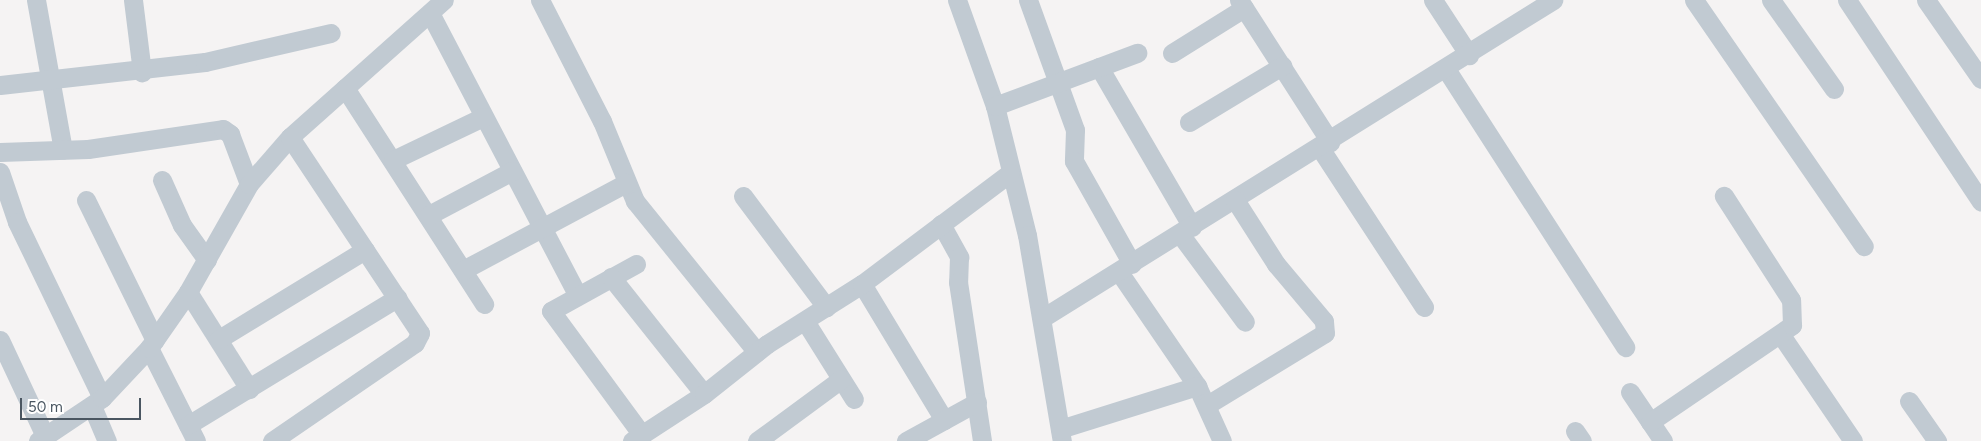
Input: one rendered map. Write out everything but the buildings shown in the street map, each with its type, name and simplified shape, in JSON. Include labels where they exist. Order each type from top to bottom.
[{"type":"street","points":[[36,0],[62,150]]},
{"type":"street","points":[[133,0],[142,72]]},
{"type":"street","points":[[540,0],[602,120],[626,183],[649,220],[757,352]]},
{"type":"street","points":[[957,0],[995,106],[1044,317],[1061,435],[1196,386]]},
{"type":"street","points":[[1028,0],[1060,81],[1075,130],[1074,161],[1125,268],[1208,405],[1222,441]]},
{"type":"street","points":[[1433,0],[1469,54]]},
{"type":"street","points":[[1044,317],[1325,145],[1553,0]]},
{"type":"street","points":[[1694,0],[1864,246]]},
{"type":"street","points":[[1772,0],[1834,89]]},
{"type":"street","points":[[1847,0],[1981,202]]},
{"type":"street","points":[[1926,0],[1981,79]]},
{"type":"street","points":[[1172,53],[1242,4],[1282,66],[1325,145],[1424,307]]},
{"type":"street","points":[[0,340],[42,439],[97,402],[152,344],[188,292],[249,184],[290,137],[437,6],[483,117],[577,294]]},
{"type":"street","points":[[0,85],[50,82],[142,72],[250,53],[331,33]]},
{"type":"street","points":[[995,106],[1137,53]]},
{"type":"street","points":[[1189,122],[1282,66]]},
{"type":"street","points":[[1099,67],[1186,230],[1244,322]]},
{"type":"street","points":[[1446,69],[1625,346]]},
{"type":"street","points":[[346,88],[429,215],[484,304]]},
{"type":"street","points":[[392,160],[483,117]]},
{"type":"street","points":[[0,152],[62,150],[223,129],[230,134],[249,184]]},
{"type":"street","points":[[272,441],[419,339],[397,298],[290,137]]},
{"type":"street","points":[[429,215],[512,171]]},
{"type":"street","points":[[0,172],[17,222],[97,402],[107,441]]},
{"type":"street","points":[[636,264],[553,306],[552,316],[637,438],[704,394],[757,352],[862,284],[1010,173]]},
{"type":"street","points":[[162,180],[182,225],[207,260]]},
{"type":"street","points":[[463,270],[626,183]]},
{"type":"street","points":[[743,196],[826,307]]},
{"type":"street","points":[[1650,422],[1781,335],[1795,316],[1791,300],[1724,196]]},
{"type":"street","points":[[86,200],[192,433],[249,389],[397,298]]},
{"type":"street","points":[[1208,405],[1325,333],[1324,321],[1276,264],[1235,200]]},
{"type":"street","points":[[941,224],[959,257],[958,282],[982,441]]},
{"type":"street","points":[[219,339],[364,250]]},
{"type":"street","points":[[610,277],[704,394]]},
{"type":"street","points":[[862,284],[944,420]]},
{"type":"street","points":[[188,292],[249,389]]},
{"type":"street","points":[[805,321],[840,380],[854,399]]},
{"type":"street","points":[[1781,335],[1853,441]]},
{"type":"street","points":[[757,441],[776,435],[840,380]]},
{"type":"street","points":[[1630,392],[1663,441]]},
{"type":"street","points":[[906,441],[977,402]]},
{"type":"street","points":[[1909,402],[1937,441]]}]
